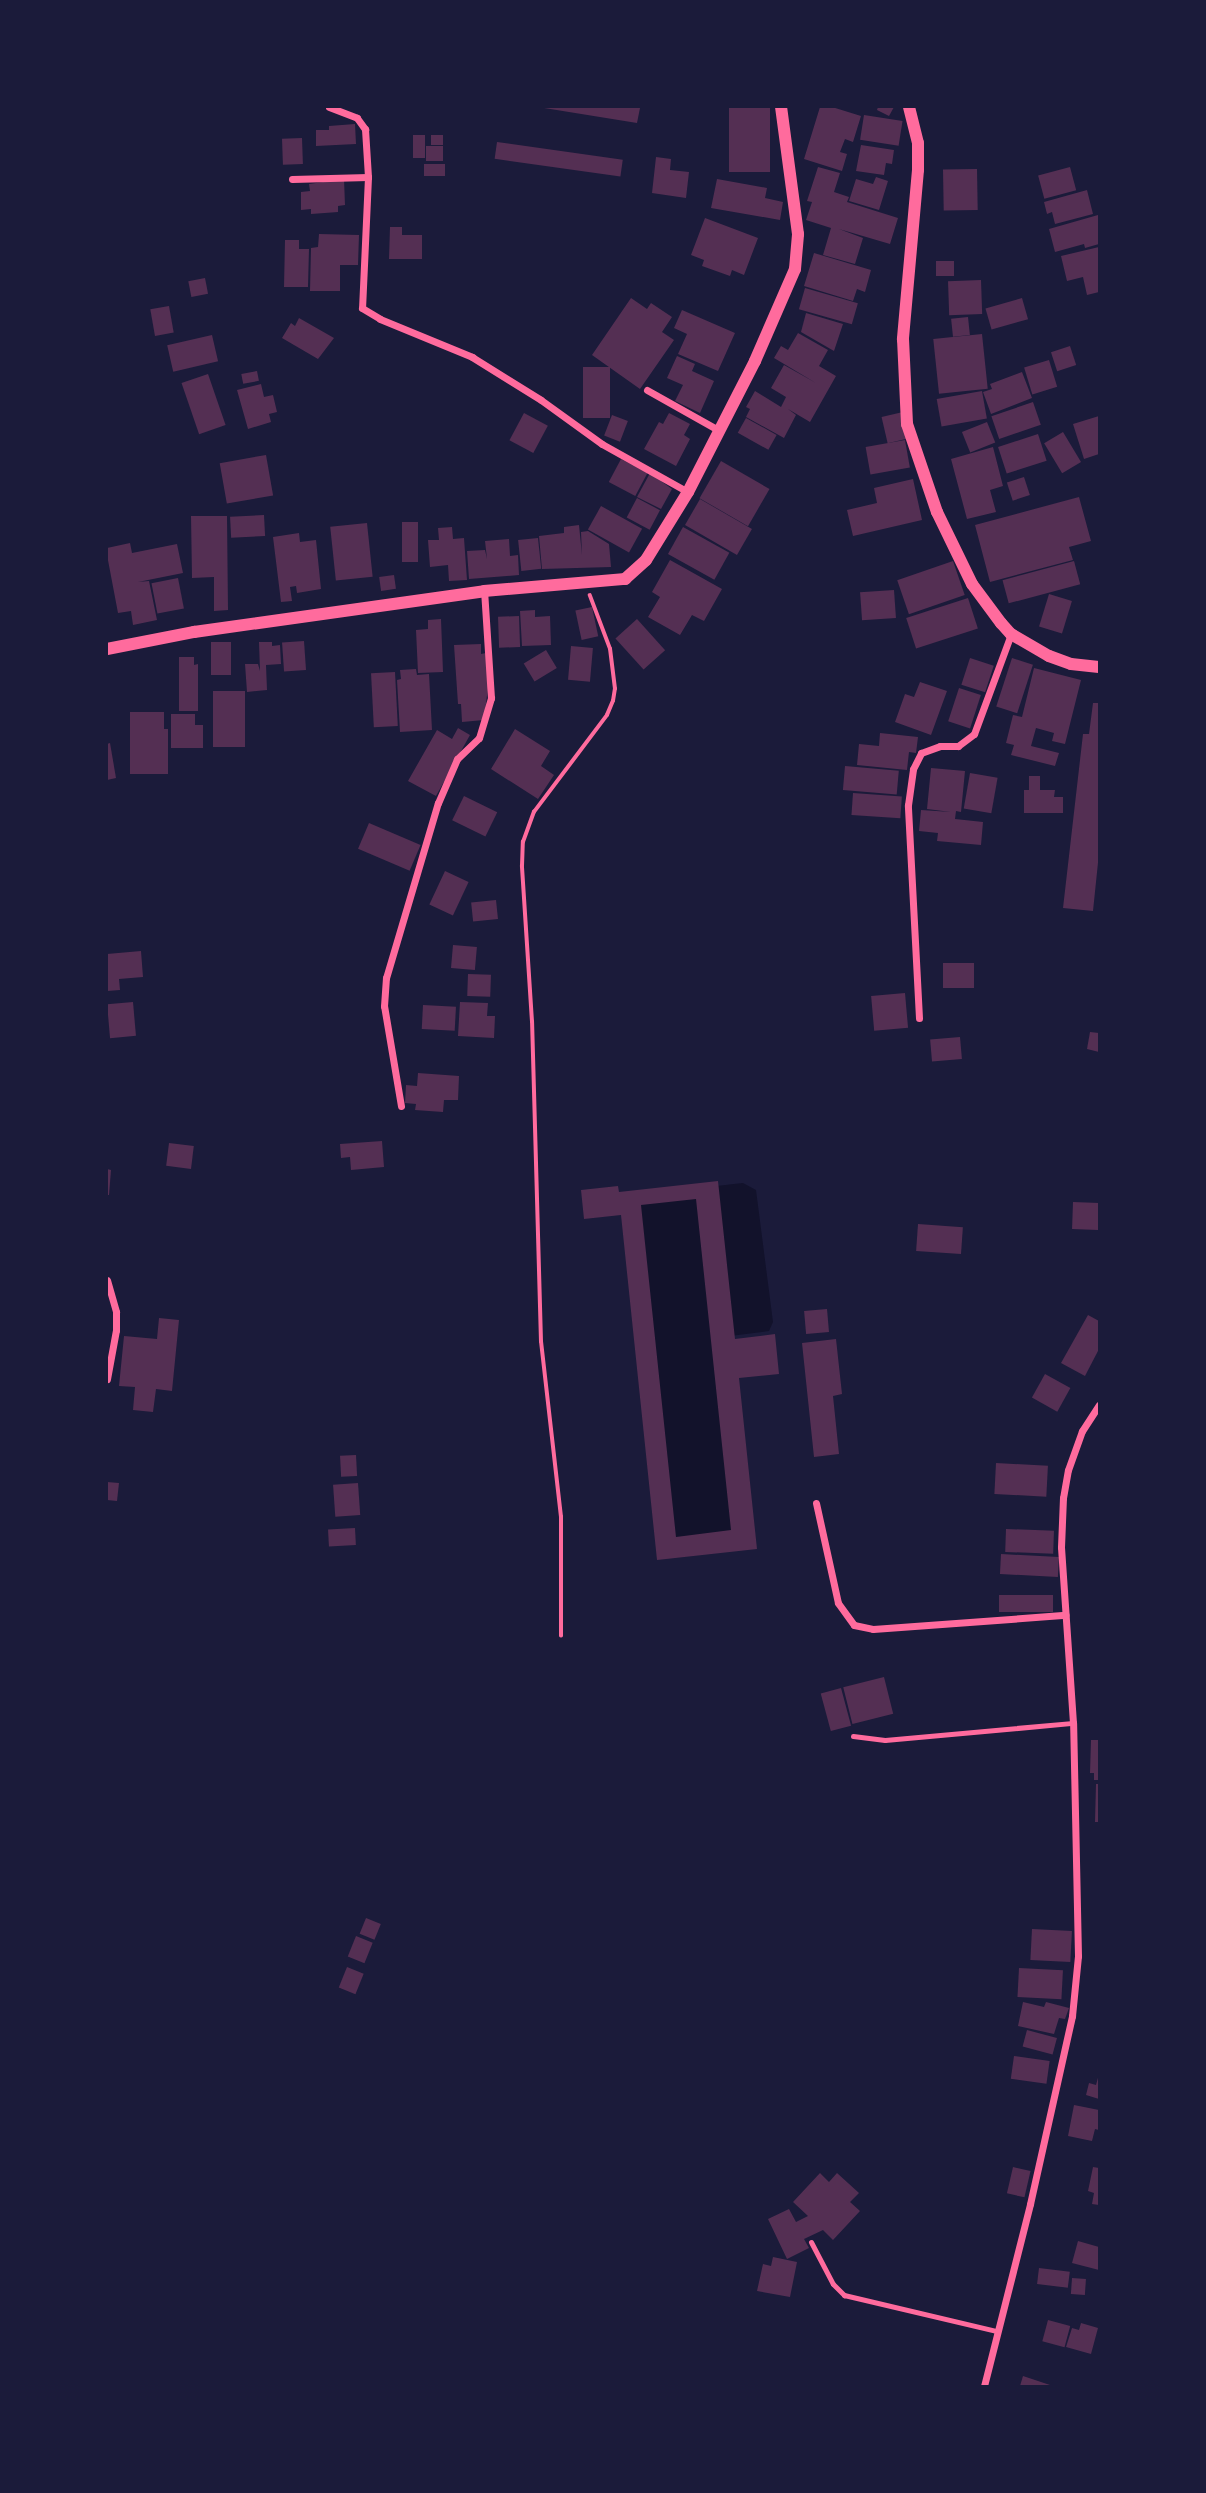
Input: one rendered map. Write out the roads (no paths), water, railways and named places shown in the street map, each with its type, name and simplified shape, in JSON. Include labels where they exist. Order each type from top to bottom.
[{"type":"street","points":[[329,107],[362,123],[368,177],[362,308],[380,319],[472,357],[541,400],[602,444],[688,492]]},
{"type":"street","points":[[107,649],[194,632],[484,592],[625,579],[646,560],[721,432],[795,269],[798,234],[781,107]]},
{"type":"street","points":[[909,107],[918,143],[918,170],[903,339],[907,424],[937,512],[972,584],[1011,634],[1049,656],[1071,664],[1099,667]]},
{"type":"street","points":[[292,179],[368,177]]},
{"type":"street","points":[[647,390],[721,432]]},
{"type":"street","points":[[401,1106],[384,1006],[386,978],[438,803],[457,759],[479,738],[491,698],[484,592]]},
{"type":"street","points":[[919,1018],[908,805],[913,769],[921,753],[940,746],[958,746],[974,734],[1011,634]]},
{"type":"street","points":[[107,1280],[116,1312],[116,1330],[107,1379]]},
{"type":"street","points":[[984,2386],[1030,2204],[1072,2016],[1078,1956],[1073,1723],[1061,1547],[1063,1498],[1068,1470],[1082,1431],[1099,1405]]},
{"type":"street","points":[[816,1503],[838,1603],[854,1625],[873,1629],[1065,1615]]},
{"type":"lane","points":[[853,1736],[885,1740],[1073,1723]]},
{"type":"lane","points":[[811,2242],[833,2284],[844,2295],[996,2331]]}]
